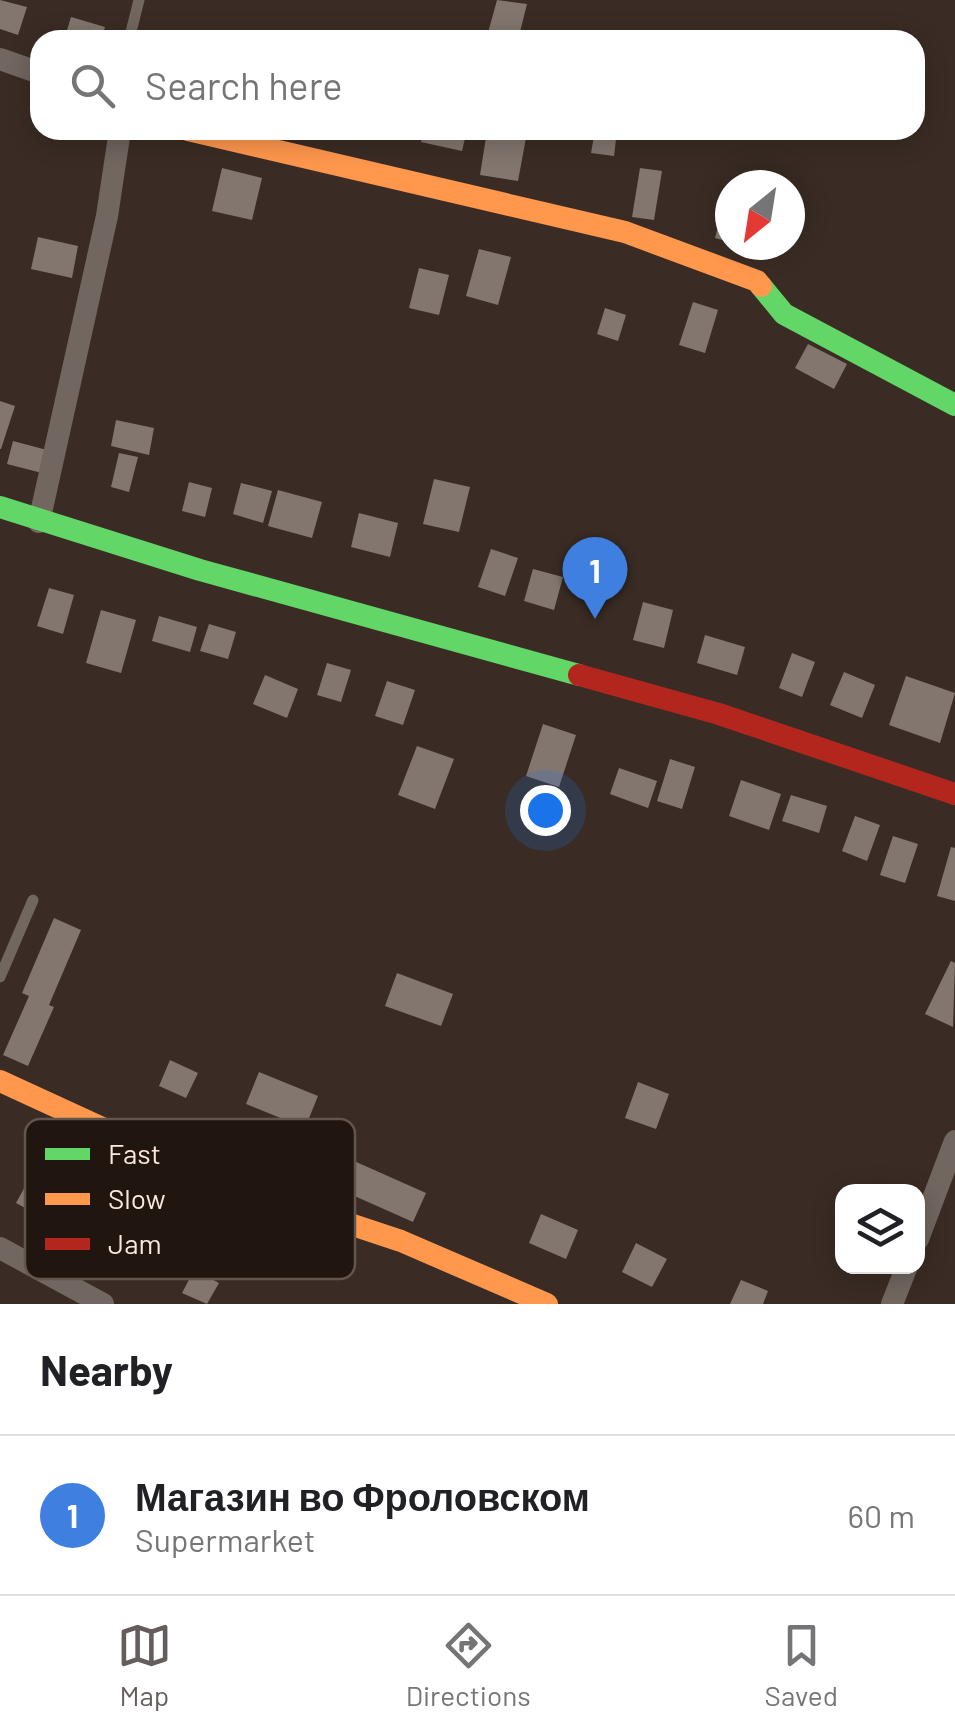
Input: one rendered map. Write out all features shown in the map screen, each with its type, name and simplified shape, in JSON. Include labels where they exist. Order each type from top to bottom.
[{"type":"street","points":[[0,59],[30,70]]},
{"type":"street","points":[[39,522],[107,216],[118,140]]},
{"type":"street","points":[[230,140],[641,238],[757,281],[784,314],[955,406]]},
{"type":"street","points":[[0,507],[200,570],[718,714],[955,794]]},
{"type":"street","points":[[0,1081],[83,1119]]},
{"type":"street","points":[[925,1220],[955,1141]]},
{"type":"street","points":[[355,1226],[401,1241],[547,1304]]},
{"type":"street","points":[[0,1248],[25,1262]]},
{"type":"street","points":[[892,1304],[904,1274]]},
{"type":"street","points":[[57,1279],[103,1304]]},
{"type":"lane","points":[[132,30],[139,0]]},
{"type":"lane","points":[[0,977],[33,900]]},
{"type":"building","points":[[0,0],[27,7],[18,35],[0,29]]},
{"type":"building","points":[[497,0],[527,4],[520,30],[489,30]]},
{"type":"building","points":[[71,17],[105,27],[104,30],[67,30]]},
{"type":"building","points":[[422,140],[465,140],[462,151]]},
{"type":"building","points":[[486,140],[526,140],[518,181],[480,175]]},
{"type":"building","points":[[593,140],[616,140],[614,156],[591,153]]},
{"type":"building","points":[[222,168],[262,178],[252,220],[212,211]]},
{"type":"building","points":[[640,168],[662,171],[654,220],[632,217]]},
{"type":"building","points":[[38,237],[78,246],[72,278],[31,269]]},
{"type":"building","points":[[479,249],[511,257],[498,305],[466,296]]},
{"type":"building","points":[[419,268],[449,275],[439,315],[409,308]]},
{"type":"building","points":[[693,302],[718,310],[705,353],[679,345]]},
{"type":"building","points":[[605,308],[626,315],[618,341],[597,334]]},
{"type":"building","points":[[808,344],[847,364],[834,389],[795,368]]},
{"type":"building","points":[[0,401],[15,406],[1,449],[0,449]]},
{"type":"building","points":[[116,420],[154,428],[149,455],[111,446]]},
{"type":"building","points":[[13,441],[47,450],[42,473],[7,464]]},
{"type":"building","points":[[119,453],[138,457],[129,492],[111,487]]},
{"type":"building","points":[[434,479],[470,487],[459,532],[423,524]]},
{"type":"building","points":[[189,482],[212,488],[205,517],[182,511]]},
{"type":"building","points":[[241,483],[272,491],[263,523],[233,514]]},
{"type":"building","points":[[278,490],[322,502],[312,538],[268,526]]},
{"type":"building","points":[[359,513],[398,523],[390,557],[351,547]]},
{"type":"building","points":[[491,549],[518,558],[505,596],[478,587]]},
{"type":"building","points":[[533,569],[563,577],[554,610],[524,601]]},
{"type":"building","points":[[49,588],[74,595],[63,634],[37,626]]},
{"type":"building","points":[[643,602],[673,610],[664,648],[633,640]]},
{"type":"building","points":[[101,610],[136,620],[121,673],[86,663]]},
{"type":"building","points":[[159,616],[197,627],[190,652],[152,641]]},
{"type":"building","points":[[209,624],[236,632],[228,659],[200,651]]},
{"type":"building","points":[[705,635],[745,647],[737,675],[697,663]]},
{"type":"building","points":[[792,653],[815,662],[802,697],[779,688]]},
{"type":"building","points":[[327,663],[351,670],[341,702],[317,695]]},
{"type":"building","points":[[844,672],[875,685],[862,718],[830,705]]},
{"type":"building","points":[[265,675],[298,689],[287,718],[253,704]]},
{"type":"building","points":[[906,676],[955,693],[940,743],[889,725]]},
{"type":"building","points":[[387,681],[415,690],[403,725],[375,716]]},
{"type":"building","points":[[543,724],[576,735],[559,787],[526,776]]},
{"type":"building","points":[[417,746],[454,759],[435,809],[398,795]]},
{"type":"building","points":[[670,759],[695,767],[682,809],[657,801]]},
{"type":"building","points":[[619,768],[657,781],[648,808],[610,794]]},
{"type":"building","points":[[741,780],[781,794],[769,830],[729,816]]},
{"type":"building","points":[[791,795],[827,806],[819,833],[782,821]]},
{"type":"building","points":[[855,816],[880,825],[867,861],[842,851]]},
{"type":"building","points":[[893,836],[918,844],[905,883],[880,875]]},
{"type":"building","points":[[951,847],[955,848],[955,901],[937,896]]},
{"type":"building","points":[[54,918],[81,930],[28,1066],[3,1055],[29,996],[22,993]]},
{"type":"building","points":[[951,961],[955,963],[953,1027],[925,1014]]},
{"type":"building","points":[[397,973],[453,994],[441,1026],[385,1006]]},
{"type":"building","points":[[170,1060],[198,1073],[186,1098],[159,1086]]},
{"type":"building","points":[[259,1072],[318,1096],[309,1119],[283,1119],[246,1104]]},
{"type":"building","points":[[638,1082],[669,1094],[656,1129],[625,1118]]},
{"type":"building","points":[[355,1161],[426,1193],[413,1222],[355,1196]]},
{"type":"building","points":[[25,1186],[25,1208],[16,1203]]},
{"type":"building","points":[[541,1214],[578,1230],[566,1259],[529,1243]]},
{"type":"building","points":[[636,1243],[667,1259],[652,1287],[622,1272]]},
{"type":"building","points":[[189,1279],[219,1283],[207,1304],[182,1293]]},
{"type":"building","points":[[741,1280],[768,1291],[763,1304],[730,1304]]},
{"type":"traffic: fast","points":[[761,286],[784,314],[955,405]]},
{"type":"traffic: fast","points":[[0,507],[200,570],[579,675]]},
{"type":"traffic: slow","points":[[231,140],[625,232],[757,281],[761,286]]},
{"type":"traffic: slow","points":[[0,1081],[83,1119]]},
{"type":"traffic: slow","points":[[355,1226],[401,1241],[547,1304]]},
{"type":"traffic: jam","points":[[579,675],[719,714],[955,794]]},
{"type":"place","name":"Магазин во Фроловском","points":[[595,619]]}]
